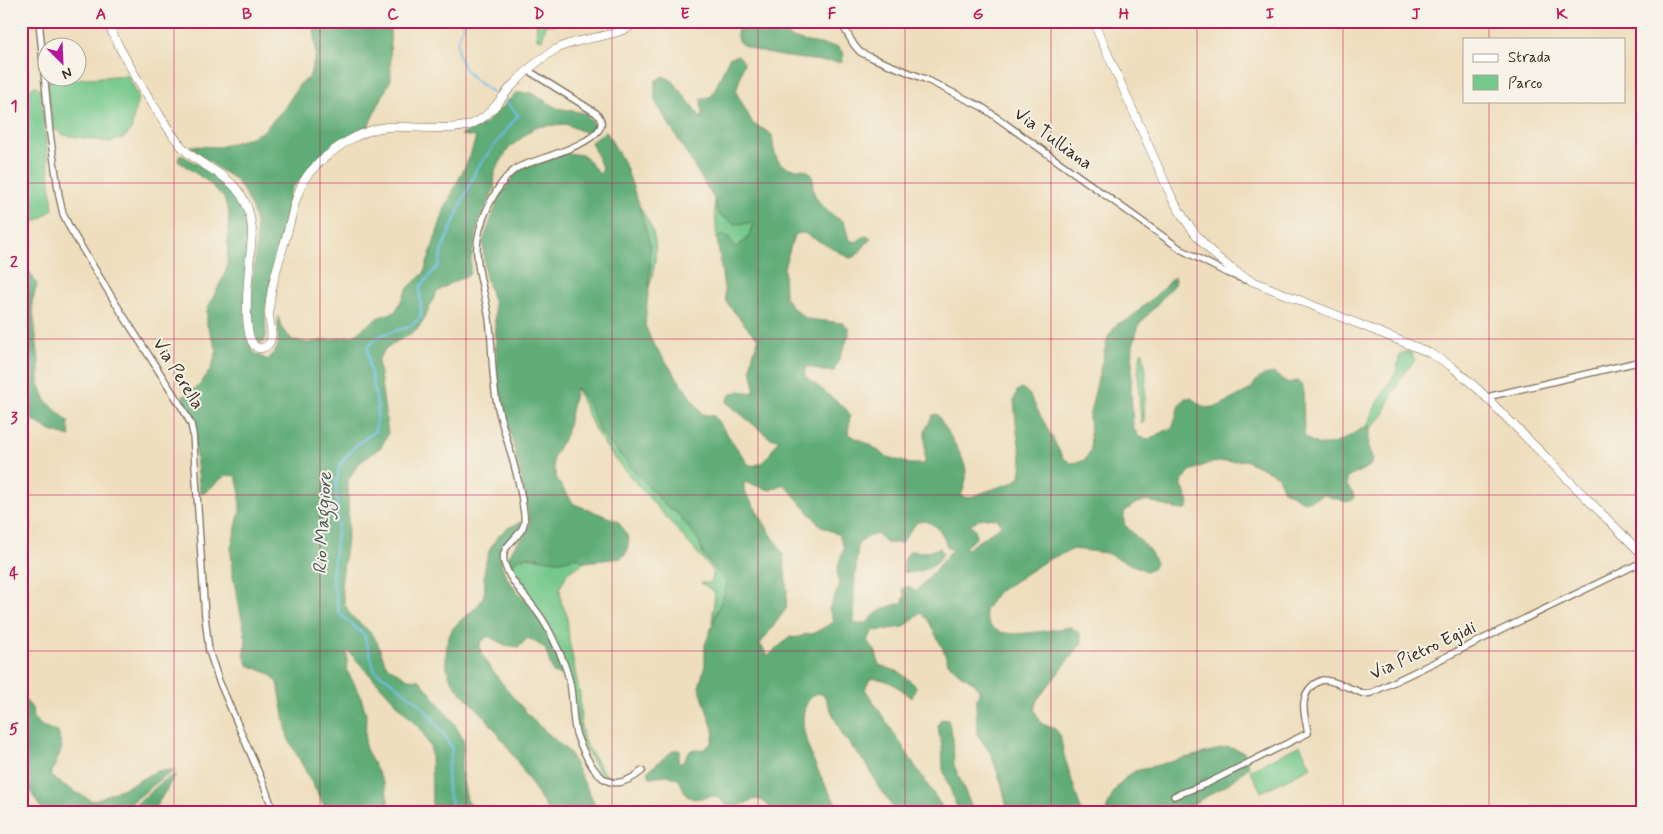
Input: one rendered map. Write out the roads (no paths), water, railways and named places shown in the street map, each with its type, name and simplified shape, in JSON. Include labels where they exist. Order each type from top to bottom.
[{"type":"street","name":"Via Perella","points":[[39,21],[50,134],[63,214],[116,304],[191,424],[201,531],[205,616],[210,651],[219,681],[264,785],[274,813]]},
{"type":"street","points":[[107,21],[117,43],[176,140],[191,155],[228,179],[245,201],[252,229],[247,318],[252,342],[260,348],[266,346],[271,339],[270,310],[274,282],[297,195],[304,180],[313,169],[342,146],[367,132],[387,127],[452,128],[477,121],[547,55],[564,45],[620,32],[638,21]]},
{"type":"street","name":"Via Tulliana","points":[[840,21],[860,52],[925,79],[977,104],[1188,253],[1233,276],[1252,281]]},
{"type":"street","points":[[1093,21],[1179,211],[1211,252],[1231,269],[1252,281],[1428,352],[1442,360],[1488,398],[1642,554]]},
{"type":"street","points":[[529,71],[596,113],[601,119],[602,124],[600,129],[579,146],[523,165],[511,172],[490,203],[480,232],[477,254],[489,319],[495,392],[516,471],[524,514],[523,527],[506,548],[504,558],[510,576],[540,615],[565,665],[570,684],[575,730],[592,767],[602,778],[612,783],[626,780],[642,770]]},
{"type":"street","points":[[1488,398],[1642,361]]},
{"type":"street","name":"Via Pietro Egidi","points":[[1174,796],[1206,784],[1308,733],[1303,697],[1308,689],[1318,682],[1325,680],[1364,694],[1371,693],[1642,562]]},
{"type":"waterway","name":"Rio Maggiore","points":[[465,21],[458,40],[460,59],[476,81],[500,97]]},
{"type":"waterway","name":"Rio Maggiore","points":[[455,813],[448,792],[447,772],[452,749],[443,732],[420,704],[375,671],[364,635],[339,613],[332,576],[338,525],[336,484],[340,464],[355,446],[375,431],[378,408],[369,364],[368,346],[381,335],[409,327],[421,317],[420,287],[439,265],[442,249],[477,168],[518,115],[504,99]]}]
